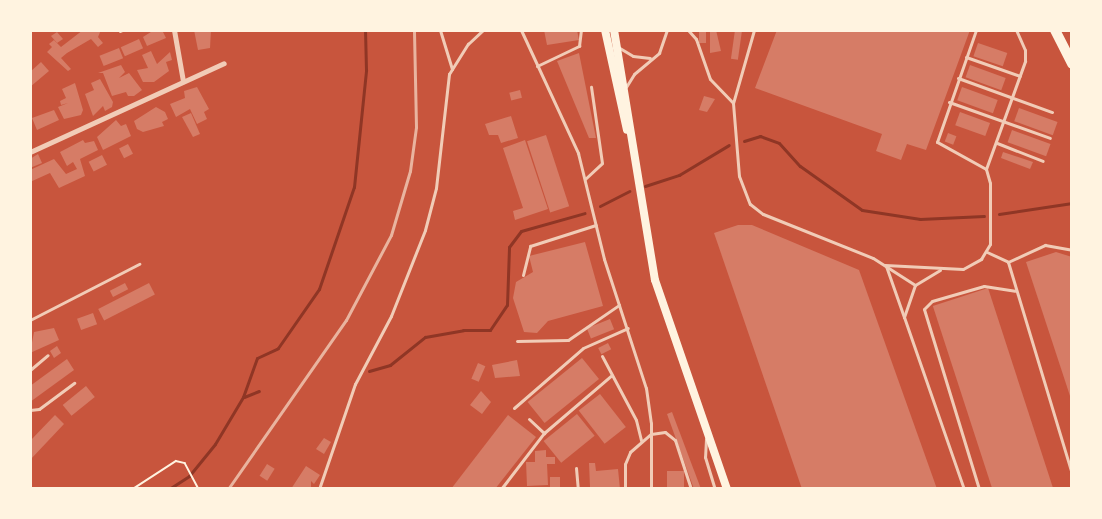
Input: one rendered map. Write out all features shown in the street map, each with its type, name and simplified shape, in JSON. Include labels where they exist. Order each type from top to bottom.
[{"type":"highway","points":[[1055,30],[1072,64]]},
{"type":"main road","points":[[605,30],[622,118],[629,134]]},
{"type":"main road","points":[[614,30],[629,134],[655,280],[727,489]]},
{"type":"street","points":[[174,30],[183,81]]},
{"type":"street","points":[[30,152],[224,63]]},
{"type":"lane","points":[[440,30],[452,69]]},
{"type":"lane","points":[[320,489],[355,384],[392,316],[425,230],[436,188],[443,107],[452,69],[483,30]]},
{"type":"lane","points":[[521,30],[570,131],[619,305],[646,388],[651,434],[651,489]]},
{"type":"lane","points":[[537,66],[579,46],[581,30]]},
{"type":"lane","points":[[624,90],[631,77],[663,46],[668,30]]},
{"type":"lane","points":[[688,30],[696,39],[710,79],[733,103]]},
{"type":"lane","points":[[754,30],[733,103],[739,176],[750,204],[763,214],[885,265],[915,285]]},
{"type":"lane","points":[[976,30],[949,102],[937,142],[986,169]]},
{"type":"lane","points":[[885,265],[942,269],[973,266],[987,252],[992,234],[990,183],[986,169],[1014,98],[1026,56],[1016,30]]},
{"type":"lane","points":[[617,45],[633,56],[652,57]]},
{"type":"lane","points":[[966,57],[1021,76]]},
{"type":"lane","points":[[958,78],[1052,112]]},
{"type":"lane","points":[[585,179],[602,163],[591,87]]},
{"type":"lane","points":[[949,102],[1050,138]]},
{"type":"lane","points":[[997,143],[1043,161]]},
{"type":"lane","points":[[524,275],[530,246],[596,225]]},
{"type":"lane","points":[[987,252],[1008,262],[1046,245],[1072,249]]},
{"type":"lane","points":[[1008,262],[1072,474]]},
{"type":"lane","points":[[30,320],[139,264]]},
{"type":"lane","points":[[885,265],[964,489]]},
{"type":"lane","points":[[904,317],[915,285],[942,269]]},
{"type":"lane","points":[[980,489],[924,309],[932,301],[984,286],[1015,291]]},
{"type":"lane","points":[[517,341],[568,340],[619,305]]},
{"type":"lane","points":[[514,408],[583,348],[628,328]]},
{"type":"lane","points":[[30,370],[48,355]]},
{"type":"lane","points":[[602,356],[636,420],[641,440]]},
{"type":"lane","points":[[501,489],[544,433],[612,375]]},
{"type":"lane","points":[[30,410],[39,409],[74,383]]},
{"type":"lane","points":[[529,419],[544,433]]},
{"type":"lane","points":[[625,489],[626,458],[641,440],[651,434],[672,435],[691,489]]},
{"type":"lane","points":[[707,436],[705,457],[715,489]]},
{"type":"lane","points":[[576,468],[578,489]]},
{"type":"path","points":[[133,489],[176,461],[187,466],[196,479],[199,489]]},
{"type":"building","points":[[83,30],[101,30],[98,37],[103,43],[98,47],[91,39],[67,53],[61,58],[71,69],[68,71],[47,52],[52,47],[49,44],[54,40],[61,47]]},
{"type":"building","points":[[154,30],[162,30],[166,38],[147,46],[143,37]]},
{"type":"building","points":[[194,30],[211,30],[210,48],[198,50]]},
{"type":"building","points":[[544,30],[577,30],[579,40],[547,45]]},
{"type":"building","points":[[699,30],[706,30],[706,43],[699,43]]},
{"type":"building","points":[[710,30],[716,30],[721,51],[710,53]]},
{"type":"building","points":[[735,30],[742,31],[738,60],[731,59]]},
{"type":"building","points":[[777,30],[970,30],[926,150],[907,144],[901,160],[876,151],[882,134],[755,88]]},
{"type":"building","points":[[57,32],[63,39],[57,43],[51,36]]},
{"type":"building","points":[[139,39],[143,48],[125,56],[121,47]]},
{"type":"building","points":[[978,43],[1007,53],[1003,66],[973,56]]},
{"type":"building","points":[[119,48],[123,58],[104,66],[100,56]]},
{"type":"building","points":[[151,51],[157,64],[170,52],[172,60],[166,62],[169,71],[154,82],[143,82],[137,70],[148,68],[142,55]]},
{"type":"building","points":[[579,53],[596,138],[589,138],[557,61]]},
{"type":"building","points":[[41,62],[49,71],[30,87],[30,72]]},
{"type":"building","points":[[121,65],[125,72],[119,78],[129,73],[142,90],[134,96],[128,96],[126,92],[112,96],[103,73],[98,73]]},
{"type":"building","points":[[970,65],[1006,78],[1001,90],[966,77]]},
{"type":"building","points":[[100,79],[113,102],[112,107],[105,111],[103,106],[93,116],[85,94],[94,90],[91,83]]},
{"type":"building","points":[[75,83],[83,110],[81,115],[64,119],[58,107],[68,103],[61,105],[60,101],[66,98],[62,89]]},
{"type":"building","points":[[197,87],[209,109],[204,112],[207,119],[197,124],[190,109],[176,117],[170,104],[185,98],[184,91]]},
{"type":"building","points":[[962,87],[998,100],[993,113],[957,100]]},
{"type":"building","points":[[520,90],[522,98],[511,100],[509,93]]},
{"type":"building","points":[[704,96],[715,99],[707,112],[699,110]]},
{"type":"building","points":[[156,107],[165,112],[168,119],[162,122],[164,126],[143,132],[137,129],[134,121]]},
{"type":"building","points":[[1019,108],[1058,122],[1053,135],[1014,121]]},
{"type":"building","points":[[54,110],[59,120],[37,130],[32,118]]},
{"type":"building","points":[[960,112],[990,123],[985,136],[955,125]]},
{"type":"building","points":[[191,113],[200,134],[193,137],[182,117]]},
{"type":"building","points":[[511,116],[518,138],[501,143],[498,135],[489,135],[485,124]]},
{"type":"building","points":[[116,120],[121,126],[126,124],[131,136],[103,150],[97,137]]},
{"type":"building","points":[[1012,130],[1051,144],[1046,156],[1008,142]]},
{"type":"building","points":[[948,133],[956,136],[953,145],[945,141]]},
{"type":"building","points":[[546,135],[569,206],[550,213],[527,141]]},
{"type":"building","points":[[83,140],[85,143],[94,141],[98,150],[80,159],[85,176],[59,188],[50,173],[30,182],[30,170],[54,159],[66,174],[77,169],[73,162],[67,166],[60,152]]},
{"type":"building","points":[[525,140],[548,209],[515,220],[513,211],[523,208],[503,148]]},
{"type":"building","points":[[128,144],[133,154],[124,158],[119,149]]},
{"type":"building","points":[[1003,152],[1033,162],[1030,169],[1001,158]]},
{"type":"building","points":[[38,154],[42,163],[30,168],[30,159]]},
{"type":"building","points":[[102,155],[107,165],[94,172],[89,162]]},
{"type":"building","points":[[738,225],[752,225],[859,270],[937,489],[802,489],[714,233]]},
{"type":"building","points":[[585,242],[603,306],[548,321],[537,333],[524,332],[513,298],[516,282],[533,272],[529,256]]},
{"type":"building","points":[[1056,252],[1072,257],[1072,402],[1026,262]]},
{"type":"building","points":[[125,283],[128,289],[113,297],[110,291]]},
{"type":"building","points":[[149,283],[155,295],[104,320],[98,309]]},
{"type":"building","points":[[988,288],[1053,489],[992,489],[933,306]]},
{"type":"building","points":[[93,313],[97,324],[81,330],[77,319]]},
{"type":"building","points":[[610,319],[614,329],[591,339],[587,328]]},
{"type":"building","points":[[54,328],[59,340],[30,353],[34,332]]},
{"type":"building","points":[[608,343],[611,349],[601,354],[598,348]]},
{"type":"building","points":[[57,346],[61,353],[54,358],[50,351]]},
{"type":"building","points":[[582,358],[599,379],[545,423],[528,402]]},
{"type":"building","points":[[67,359],[74,370],[30,402],[30,386]]},
{"type":"building","points":[[517,360],[520,376],[495,378],[492,365]]},
{"type":"building","points":[[478,363],[485,366],[479,382],[471,379]]},
{"type":"building","points":[[86,386],[95,397],[71,416],[63,405]]},
{"type":"building","points":[[481,391],[491,402],[482,414],[470,405]]},
{"type":"building","points":[[600,394],[626,427],[605,444],[579,411]]},
{"type":"building","points":[[672,412],[701,489],[694,489],[667,414]]},
{"type":"building","points":[[577,414],[595,436],[561,463],[544,441]]},
{"type":"building","points":[[55,415],[64,424],[30,460],[30,441]]},
{"type":"building","points":[[508,415],[536,437],[495,489],[451,489]]},
{"type":"building","points":[[324,438],[331,442],[324,454],[316,449]]},
{"type":"building","points":[[546,450],[546,457],[555,457],[555,464],[547,464],[548,485],[527,486],[526,462],[535,462],[535,451]]},
{"type":"building","points":[[589,463],[595,463],[596,471],[618,469],[620,489],[590,487]]},
{"type":"building","points":[[267,464],[275,469],[267,481],[260,476]]},
{"type":"building","points":[[306,466],[320,475],[314,484],[311,481],[311,489],[291,489]]},
{"type":"building","points":[[667,471],[684,471],[684,489],[667,489]]},
{"type":"building","points":[[550,477],[560,477],[560,489],[550,489]]},
{"type":"waterway","points":[[169,489],[189,476],[215,444],[243,397],[257,358],[278,348],[319,289],[354,187],[366,70],[365,30]]},
{"type":"waterway","points":[[744,141],[760,136],[779,143],[800,166],[862,210],[920,219],[984,216]]},
{"type":"waterway","points":[[645,186],[679,175],[729,145]]},
{"type":"waterway","points":[[600,206],[629,191]]},
{"type":"waterway","points":[[999,214],[1072,203]]},
{"type":"waterway","points":[[369,371],[390,365],[425,337],[463,330],[490,330],[507,305],[509,247],[521,231],[585,213]]},
{"type":"waterway","points":[[244,397],[259,391]]},
{"type":"railway","points":[[228,489],[346,320],[391,235],[410,171],[416,127],[414,30]]}]
